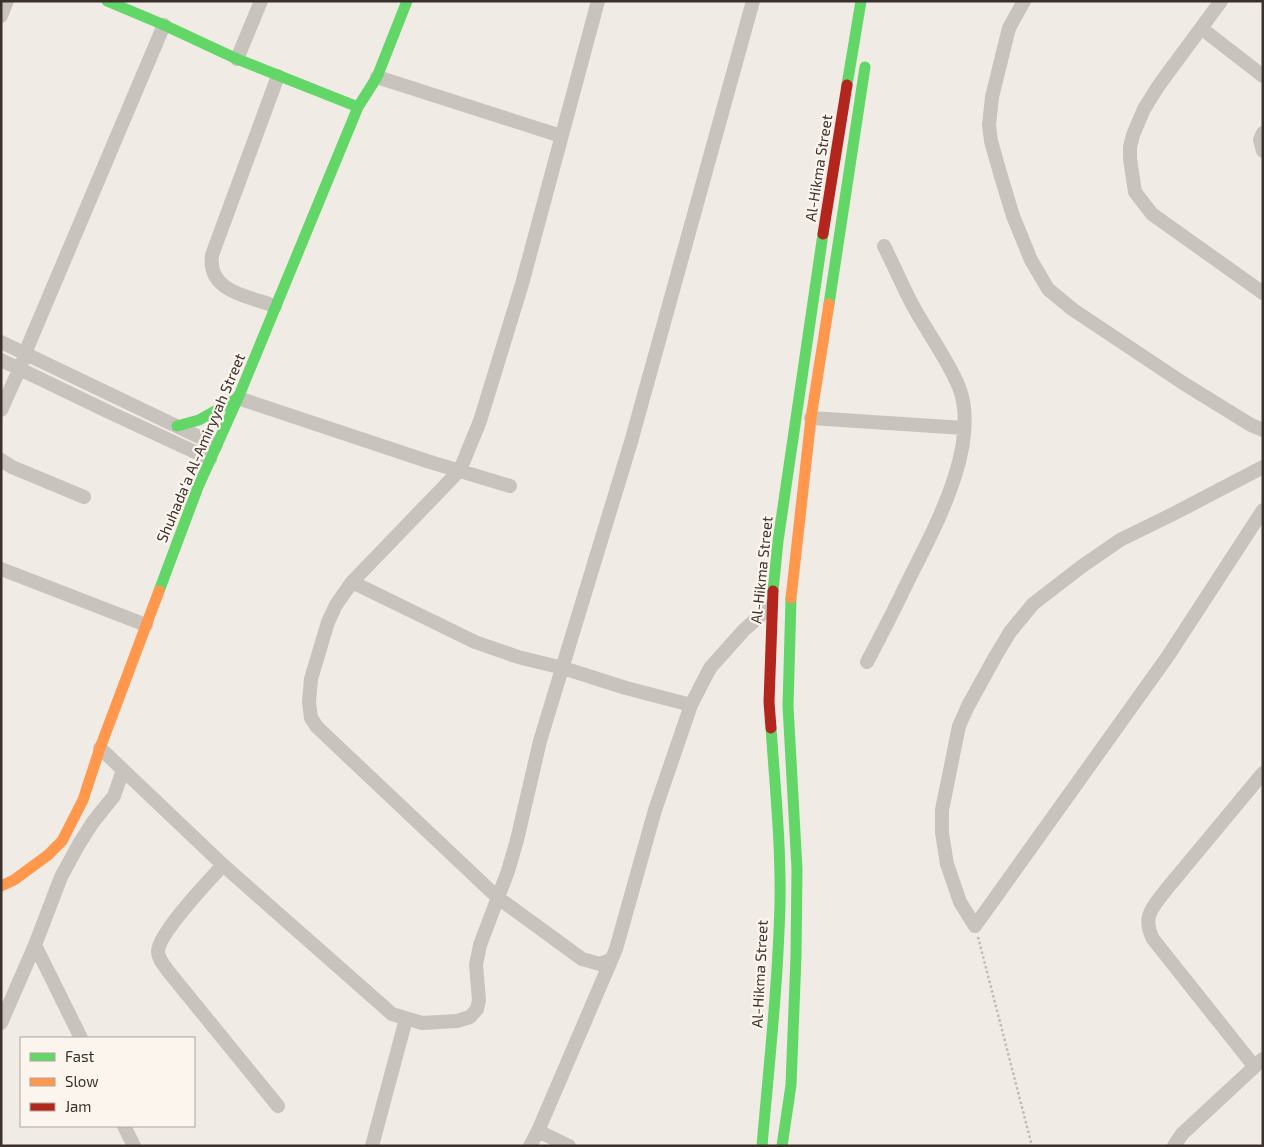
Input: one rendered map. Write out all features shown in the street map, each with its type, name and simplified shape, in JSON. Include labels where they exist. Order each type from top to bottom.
[{"type":"street","points":[[1,16],[7,1]]},
{"type":"street","points":[[107,1],[237,59],[358,107]]},
{"type":"street","points":[[237,59],[261,1]]},
{"type":"street","name":"Shuhada'a Al-Amiryyah Street","points":[[1,886],[14,880],[48,856],[62,840],[83,800],[100,748],[210,459],[238,398],[358,107],[377,77],[407,1]]},
{"type":"street","points":[[598,1],[522,284],[480,421],[460,470],[352,582],[336,605],[311,679],[309,702],[311,718],[317,727],[497,897],[577,956],[600,964],[610,960]]},
{"type":"street","points":[[100,748],[223,865],[392,1014],[422,1023],[457,1021],[470,1017],[474,1013],[479,1000],[476,974],[480,945],[518,840],[540,741],[631,442],[753,1]]},
{"type":"street","name":"Al-Hikma Street","points":[[762,1146],[776,986],[780,902],[779,849],[769,702],[771,606],[778,541],[816,276],[861,1]]},
{"type":"street","points":[[1024,1],[1009,28],[992,97],[989,124],[1000,173],[1013,216],[1031,260],[1048,289],[1072,310],[1183,383],[1251,425],[1263,430]]},
{"type":"street","points":[[1221,1],[1159,85],[1144,109],[1133,135],[1130,159],[1136,192],[1152,214],[1263,293]]},
{"type":"street","points":[[1,410],[164,25]]},
{"type":"street","points":[[1201,28],[1263,76]]},
{"type":"street","name":"Al-Hikma Street","points":[[785,1142],[791,1085],[797,869],[788,706],[789,620],[811,418],[866,59]]},
{"type":"street","points":[[275,306],[225,288],[214,276],[211,265],[212,255],[231,201],[278,76]]},
{"type":"street","points":[[377,77],[561,136]]},
{"type":"street","points":[[1263,134],[1260,140],[1263,151]]},
{"type":"street","points":[[867,662],[933,531],[948,495],[958,465],[964,428],[964,407],[959,387],[912,305],[884,246]]},
{"type":"street","points":[[1,342],[216,445]]},
{"type":"street","points":[[1,360],[210,459]]},
{"type":"street","points":[[177,426],[198,420],[238,398],[510,486]]},
{"type":"street","points":[[811,418],[964,428]]},
{"type":"street","points":[[1,460],[12,467],[84,496]]},
{"type":"street","points":[[1263,467],[1120,540],[1033,604],[1024,613],[1000,649],[976,689],[960,726],[942,810],[942,833],[947,864],[960,902],[975,926],[1168,656],[1263,510]]},
{"type":"street","points":[[1,569],[146,625]]},
{"type":"street","points":[[352,582],[475,642],[518,657],[691,705]]},
{"type":"street","points":[[530,1146],[621,934],[655,810],[691,705],[710,668],[744,630],[771,606]]},
{"type":"street","points":[[1,1023],[35,945],[61,877],[78,844],[114,796],[123,770]]},
{"type":"street","points":[[1174,1146],[1182,1134],[1258,1063],[1153,939],[1148,930],[1147,922],[1150,910],[1263,773]]},
{"type":"street","points":[[223,865],[164,937],[158,950],[159,957],[168,971],[278,1106]]},
{"type":"street","points":[[35,945],[81,1037]]},
{"type":"street","points":[[372,1146],[406,1019]]},
{"type":"street","points":[[124,1127],[134,1146]]},
{"type":"street","points":[[538,1131],[569,1146]]},
{"type":"path","points":[[975,926],[1032,1146]]},
{"type":"traffic: fast","points":[[107,1],[237,59],[358,107]]},
{"type":"traffic: fast","points":[[159,591],[198,487],[238,398],[358,107],[377,77],[407,1]]},
{"type":"traffic: fast","points":[[847,85],[861,1]]},
{"type":"traffic: fast","points":[[829,304],[865,67]]},
{"type":"traffic: fast","points":[[773,591],[778,541],[823,234]]},
{"type":"traffic: fast","points":[[177,426],[199,420],[238,398]]},
{"type":"traffic: fast","points":[[782,1146],[791,1085],[796,956],[797,869],[788,706],[791,598]]},
{"type":"traffic: fast","points":[[762,1146],[775,994],[780,903],[779,837],[771,728]]},
{"type":"traffic: slow","points":[[791,598],[811,418],[829,304]]},
{"type":"traffic: slow","points":[[1,886],[14,880],[48,855],[62,841],[83,800],[100,748],[159,591]]},
{"type":"traffic: jam","points":[[823,234],[847,85]]},
{"type":"traffic: jam","points":[[771,728],[769,702],[773,591]]}]
